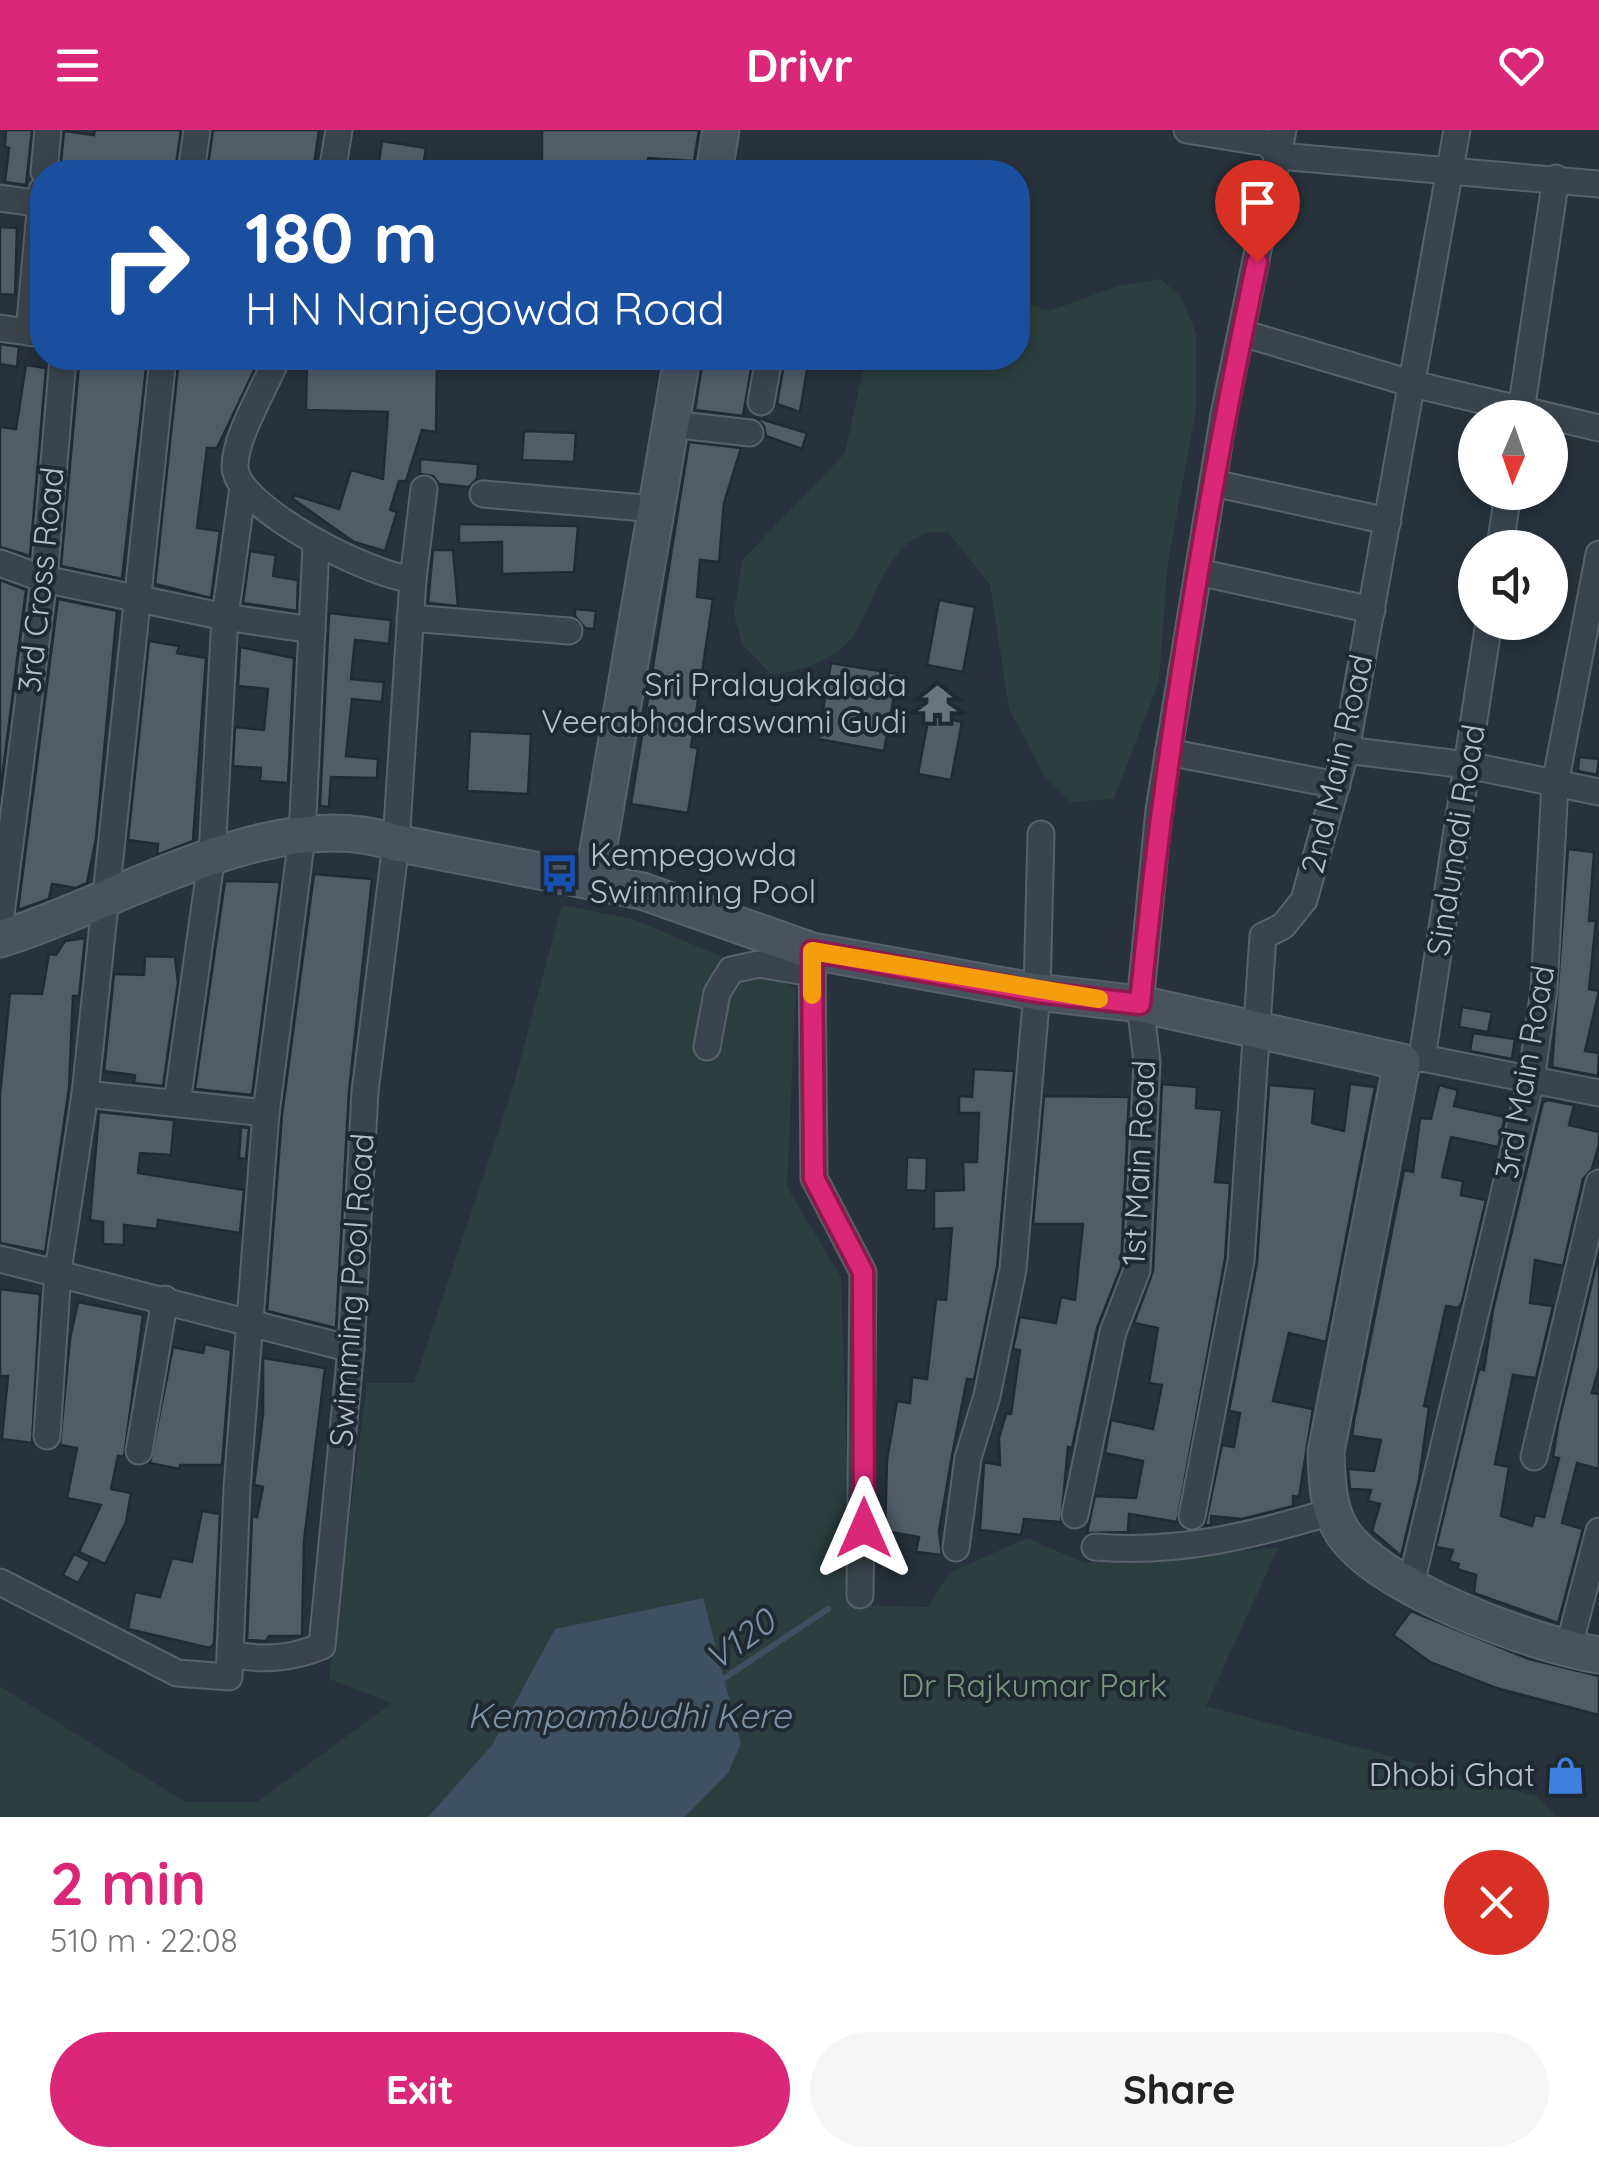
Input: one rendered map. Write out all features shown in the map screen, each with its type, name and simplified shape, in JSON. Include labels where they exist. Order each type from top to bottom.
[{"type":"street","points":[[45,160],[48,130]]},
{"type":"street","points":[[193,160],[197,130]]},
{"type":"street","points":[[334,160],[339,130]]},
{"type":"street","points":[[716,160],[721,130]]},
{"type":"street","points":[[1187,130],[1267,143],[1279,156],[1599,184]]},
{"type":"street","points":[[1279,156],[1283,130]]},
{"type":"street","name":"2nd Main Road","points":[[1192,1516],[1242,1261],[1263,936],[1283,926],[1304,900],[1346,750],[1457,130]]},
{"type":"street","name":"1st Main Road","points":[[1075,1515],[1114,1332],[1137,1270],[1148,1062],[1140,1004],[1168,752],[1213,483],[1279,156]]},
{"type":"street","points":[[1522,400],[1556,178]]},
{"type":"street","points":[[0,198],[30,202]]},
{"type":"street","points":[[0,328],[30,332]]},
{"type":"street","points":[[1242,333],[1472,400]]},
{"type":"street","name":"3rd Cross Road","points":[[0,922],[44,578],[61,370]]},
{"type":"street","points":[[47,1436],[58,1272],[86,1094],[103,898],[162,370]]},
{"type":"street","points":[[272,370],[240,441],[234,468],[243,487],[316,545],[397,579],[412,580]]},
{"type":"street","points":[[593,880],[680,370]]},
{"type":"street","points":[[761,402],[767,370]]},
{"type":"street","points":[[1568,422],[1599,428]]},
{"type":"street","points":[[671,424],[750,433]]},
{"type":"street","points":[[1213,483],[1388,521]]},
{"type":"street","points":[[177,1103],[212,855],[225,618],[243,487]]},
{"type":"street","name":"Swimming Pool Road","points":[[232,1654],[254,1659],[322,1646],[351,1350],[365,1092],[396,843],[412,580],[424,488]]},
{"type":"street","points":[[483,494],[656,509]]},
{"type":"street","points":[[0,1582],[177,1673],[228,1677],[232,1654],[236,1488],[252,1326],[266,1113],[302,837],[316,545]]},
{"type":"street","name":"3rd Main Road","points":[[1411,1584],[1530,1080],[1544,990],[1555,784],[1599,554]]},
{"type":"street","points":[[0,563],[136,600],[312,630]]},
{"type":"street","points":[[1198,572],[1372,610]]},
{"type":"street","points":[[410,618],[569,631]]},
{"type":"street","name":"Sindunadi Road","points":[[1412,1060],[1467,765],[1485,640]]},
{"type":"street","points":[[1346,750],[1467,765],[1599,792]]},
{"type":"street","points":[[1168,752],[1337,784]]},
{"type":"street","points":[[0,939],[56,922],[103,898],[212,855],[302,837],[365,832],[396,843],[642,891],[812,962]]},
{"type":"street","points":[[956,1548],[968,1458],[987,1396],[1013,1269],[1037,992],[1040,834]]},
{"type":"street","points":[[812,962],[814,1178],[863,1272],[860,1595]]},
{"type":"street","points":[[707,1047],[716,993],[731,970],[759,964],[812,962],[1140,1004],[1254,1030],[1599,1093]]},
{"type":"street","points":[[1412,1060],[1326,1452],[1328,1492],[1340,1529],[1372,1559],[1433,1601],[1583,1652],[1599,1531]]},
{"type":"street","points":[[86,1094],[266,1113]]},
{"type":"street","points":[[1534,1458],[1599,1183]]},
{"type":"street","points":[[0,1259],[351,1350]]},
{"type":"street","points":[[139,1451],[165,1299]]},
{"type":"street","points":[[1095,1547],[1150,1551],[1187,1546],[1334,1511]]},
{"type":"green space","points":[[1160,279],[1180,295],[1196,333],[1196,410],[1168,562],[1159,681],[1114,799],[1071,802],[1044,775],[1009,709],[990,585],[948,532],[928,533],[899,552],[854,635],[838,651],[804,668],[771,674],[742,644],[734,614],[742,560],[845,453],[865,370],[1030,370],[1030,305],[1049,311],[1118,286]]},
{"type":"green space","name":"Dr Rajkumar Park","points":[[562,905],[633,919],[796,988],[787,1187],[841,1277],[849,1545],[873,1547],[872,1606],[928,1607],[949,1573],[1027,1538],[1085,1563],[1278,1548],[1206,1706],[1536,1796],[1557,1817],[685,1817],[728,1773],[740,1744],[702,1598],[555,1629],[492,1745],[428,1817],[0,1817],[0,1686],[185,1802],[257,1802],[392,1703],[329,1679],[367,1383],[414,1383],[511,1094]]},
{"type":"water","name":"Kempambudhi Kere","points":[[703,1598],[741,1744],[728,1773],[685,1817],[428,1817],[492,1745],[555,1629]]},
{"type":"building","points":[[6,130],[32,130],[26,185],[5,182],[9,148],[5,147]]},
{"type":"building","points":[[95,130],[181,130],[177,160],[61,160],[64,131],[94,135]]},
{"type":"building","points":[[213,130],[319,130],[315,160],[209,160]]},
{"type":"building","points":[[542,130],[699,130],[694,160],[542,160]]},
{"type":"building","points":[[382,141],[426,148],[424,160],[379,160]]},
{"type":"building","points":[[0,227],[17,228],[15,295],[0,294]]},
{"type":"building","points":[[0,344],[19,347],[17,367],[0,364]]},
{"type":"building","points":[[26,365],[30,370],[46,370],[30,556],[0,547],[0,427],[16,429]]},
{"type":"building","points":[[79,370],[146,370],[122,579],[61,566]]},
{"type":"building","points":[[178,370],[254,370],[217,448],[207,448],[197,528],[220,531],[211,598],[155,584]]},
{"type":"building","points":[[307,370],[437,370],[436,432],[422,430],[406,481],[399,481],[390,510],[397,512],[385,551],[354,542],[293,499],[294,495],[339,509],[351,470],[383,479],[388,412],[306,410]]},
{"type":"building","points":[[701,370],[751,370],[743,416],[695,410]]},
{"type":"building","points":[[783,370],[807,370],[800,412],[777,404]]},
{"type":"building","points":[[754,417],[807,433],[802,449],[766,436],[764,426]]},
{"type":"building","points":[[524,431],[576,433],[574,462],[522,460]]},
{"type":"building","points":[[689,442],[741,448],[724,503],[719,562],[700,560],[697,597],[713,599],[691,747],[698,748],[688,813],[631,804]]},
{"type":"building","points":[[420,459],[478,464],[477,479],[469,487],[439,484],[433,476],[420,474]]},
{"type":"building","points":[[459,524],[578,526],[574,572],[502,574],[502,542],[459,543]]},
{"type":"building","points":[[433,550],[453,550],[458,606],[428,603]]},
{"type":"building","points":[[250,551],[276,555],[273,576],[298,580],[297,611],[243,603]]},
{"type":"building","points":[[0,580],[26,590],[0,794]]},
{"type":"building","points":[[58,599],[117,611],[96,839],[87,883],[76,888],[52,884],[49,899],[18,910]]},
{"type":"building","points":[[939,600],[975,607],[963,672],[927,665]]},
{"type":"building","points":[[575,609],[596,611],[594,629],[585,628],[575,616]]},
{"type":"building","points":[[329,613],[391,620],[389,644],[355,640],[351,679],[384,682],[382,702],[352,699],[346,756],[378,759],[377,778],[331,777],[329,807],[320,806]]},
{"type":"building","points":[[149,641],[179,646],[177,653],[206,658],[193,841],[157,855],[158,844],[128,840]]},
{"type":"building","points":[[240,647],[294,658],[288,783],[260,781],[261,768],[233,766],[235,727],[264,730],[268,689],[238,686]]},
{"type":"building","points":[[831,663],[898,674],[884,751],[818,739]]},
{"type":"building","points":[[929,715],[962,722],[951,780],[918,774]]},
{"type":"building","points":[[470,731],[531,734],[528,794],[467,791]]},
{"type":"building","points":[[1579,757],[1599,759],[1597,775],[1578,771]]},
{"type":"building","points":[[1568,849],[1594,852],[1589,921],[1596,921],[1589,989],[1599,991],[1585,1051],[1599,1053],[1598,1076],[1552,1067]]},
{"type":"building","points":[[314,874],[372,879],[349,1091],[336,1328],[267,1311],[282,1115]]},
{"type":"building","points":[[225,881],[280,882],[252,1095],[195,1089]]},
{"type":"building","points":[[85,938],[79,996],[73,996],[69,1088],[45,1252],[0,1243],[0,1095],[10,993],[42,994],[49,954],[56,955],[65,941]]},
{"type":"building","points":[[145,956],[175,957],[178,983],[163,1086],[134,1083],[135,1075],[104,1071],[114,974],[144,975]]},
{"type":"building","points":[[1462,1007],[1492,1012],[1488,1032],[1459,1027]]},
{"type":"building","points":[[1473,1033],[1515,1039],[1512,1059],[1470,1051]]},
{"type":"building","points":[[974,1069],[1014,1071],[997,1267],[974,1380],[967,1379],[952,1456],[939,1531],[942,1555],[916,1552],[919,1537],[885,1531],[887,1460],[897,1401],[910,1403],[912,1377],[927,1379],[936,1299],[946,1300],[952,1228],[934,1229],[934,1191],[964,1190],[963,1162],[977,1162],[979,1113],[959,1113],[959,1096],[972,1097]]},
{"type":"building","points":[[1162,1084],[1197,1087],[1196,1108],[1222,1110],[1215,1182],[1230,1183],[1225,1259],[1177,1522],[1129,1514],[1128,1532],[1087,1533],[1095,1496],[1136,1498],[1143,1461],[1105,1453],[1111,1420],[1153,1429],[1162,1385],[1149,1383],[1158,1328],[1134,1323],[1153,1271]]},
{"type":"building","points":[[1350,1084],[1375,1087],[1326,1342],[1289,1333],[1273,1401],[1313,1409],[1299,1497],[1293,1496],[1293,1506],[1242,1519],[1211,1516],[1211,1525],[1205,1526],[1222,1445],[1234,1447],[1240,1413],[1229,1411],[1257,1262],[1269,1085],[1315,1089],[1312,1123],[1344,1131]]},
{"type":"building","points":[[1439,1085],[1458,1090],[1454,1106],[1505,1117],[1498,1147],[1451,1137],[1442,1177],[1463,1181],[1461,1195],[1486,1200],[1462,1302],[1458,1308],[1446,1306],[1424,1406],[1429,1407],[1419,1480],[1401,1556],[1372,1531],[1380,1504],[1368,1501],[1371,1490],[1350,1489],[1348,1469],[1374,1471],[1381,1440],[1352,1436],[1354,1421],[1404,1170],[1413,1172],[1420,1118],[1431,1119]]},
{"type":"building","points":[[1044,1096],[1129,1097],[1121,1267],[1097,1328],[1072,1448],[1068,1447],[1061,1522],[1024,1519],[1021,1535],[980,1530],[984,1462],[1000,1465],[999,1438],[1006,1414],[1011,1414],[1020,1350],[1013,1349],[1020,1317],[1056,1323],[1061,1297],[1075,1300],[1083,1224],[1033,1224]]},
{"type":"building","points":[[1543,1102],[1574,1105],[1569,1125],[1599,1132],[1599,1144],[1592,1169],[1583,1179],[1563,1266],[1535,1260],[1530,1303],[1553,1306],[1536,1378],[1513,1375],[1495,1464],[1509,1467],[1501,1516],[1532,1526],[1535,1515],[1544,1517],[1559,1458],[1553,1457],[1558,1425],[1599,1253],[1599,1367],[1592,1393],[1599,1394],[1599,1469],[1577,1463],[1562,1523],[1583,1529],[1558,1623],[1474,1593],[1476,1575],[1457,1569],[1459,1564],[1449,1561],[1453,1550],[1436,1547],[1479,1369],[1484,1370],[1493,1310]]},
{"type":"building","points":[[99,1112],[174,1120],[171,1155],[140,1153],[138,1173],[244,1190],[240,1233],[158,1220],[157,1229],[124,1225],[124,1245],[103,1244],[103,1222],[90,1220]]},
{"type":"building","points":[[241,1127],[249,1128],[246,1159],[239,1158]]},
{"type":"building","points":[[907,1157],[927,1158],[926,1191],[906,1190]]},
{"type":"building","points":[[0,1289],[40,1294],[32,1443],[2,1439],[8,1376],[0,1376]]},
{"type":"building","points":[[78,1302],[143,1315],[124,1457],[118,1456],[111,1489],[131,1493],[126,1522],[105,1564],[79,1552],[101,1505],[67,1498],[77,1448],[60,1445],[70,1339]]},
{"type":"building","points":[[205,1344],[231,1350],[222,1465],[180,1465],[179,1469],[150,1463],[173,1347],[203,1353]]},
{"type":"building","points":[[263,1358],[325,1368],[304,1541],[302,1636],[269,1636],[266,1641],[247,1640],[252,1516],[257,1517],[263,1487],[254,1485],[263,1414]]},
{"type":"building","points":[[202,1511],[220,1514],[214,1644],[210,1648],[128,1629],[135,1592],[160,1597],[172,1558],[192,1562]]},
{"type":"building","points":[[74,1554],[90,1562],[78,1583],[63,1575]]},
{"type":"building","points":[[1411,1611],[1529,1659],[1599,1676],[1599,1715],[1496,1688],[1430,1662],[1393,1635]]},
{"type":"waterway","name":"V120","points":[[717,1683],[828,1609]]},
{"type":"slow traffic","points":[[812,995],[812,951],[1037,992],[1099,999]]},
{"type":"place","name":"Sri Pralayakalada Veerabhadraswami Gudi","points":[[937,703]]},
{"type":"place","name":"Kempegowda Swimming Pool","points":[[560,873]]},
{"type":"place","name":"Dhobi Ghat","points":[[1565,1775]]},
{"type":"route","points":[[864,1528],[863,1272],[814,1178],[810,1135],[812,951],[1037,992],[1140,1004],[1159,810],[1224,414],[1257,262]]}]
